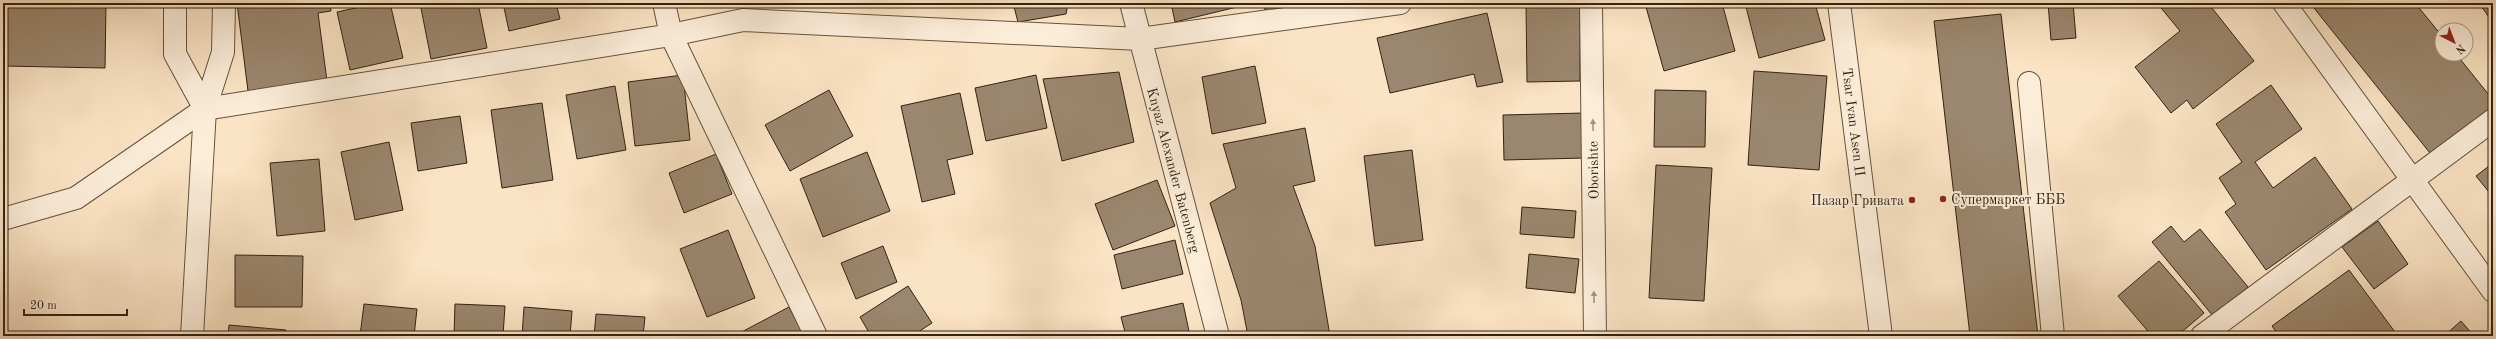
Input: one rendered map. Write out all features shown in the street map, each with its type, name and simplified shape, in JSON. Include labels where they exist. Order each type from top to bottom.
[{"type":"street","points":[[175,3],[174,54],[205,109]]},
{"type":"street","points":[[192,336],[205,109],[223,52],[224,3]]},
{"type":"street","points":[[664,3],[671,35],[816,336]]},
{"type":"street","name":"Knyaz Alexander Batenberg","points":[[1131,3],[1218,336]]},
{"type":"street","points":[[3,219],[76,198],[205,109],[671,35],[742,20],[1140,39],[1400,3]]},
{"type":"street","name":"Oborishte","points":[[1591,3],[1594,336]]},
{"type":"street","name":"Tsar Ivan Asen II","points":[[1839,3],[1880,336]]},
{"type":"street","points":[[2284,3],[2493,292]]},
{"type":"street","points":[[2029,83],[2053,336]]},
{"type":"street","points":[[2202,336],[2493,120]]},
{"type":"building","points":[[3,3],[106,3],[105,68],[3,66]]},
{"type":"building","points":[[237,3],[330,3],[331,11],[318,13],[327,81],[248,91]]},
{"type":"building","points":[[378,3],[390,3],[403,58],[350,70],[337,12]]},
{"type":"building","points":[[420,3],[478,3],[487,48],[431,59]]},
{"type":"building","points":[[503,3],[556,3],[560,19],[509,31]]},
{"type":"building","points":[[1013,3],[1068,3],[1066,14],[1018,22]]},
{"type":"building","points":[[1171,3],[1236,3],[1237,7],[1175,22]]},
{"type":"building","points":[[1263,3],[1301,3],[1266,13]]},
{"type":"building","points":[[1580,3],[1580,81],[1527,82],[1526,4]]},
{"type":"building","points":[[1661,3],[1722,3],[1735,51],[1664,71],[1646,7]]},
{"type":"building","points":[[1745,3],[1815,3],[1825,40],[1759,58]]},
{"type":"building","points":[[2048,3],[2073,3],[2076,38],[2051,40]]},
{"type":"building","points":[[2157,3],[2208,3],[2254,61],[2193,109],[2187,100],[2171,113],[2135,67],[2180,31]]},
{"type":"building","points":[[2310,3],[2415,3],[2434,26],[2434,62],[2462,62],[2493,100],[2493,111],[2434,158]]},
{"type":"building","points":[[2479,3],[2493,3],[2493,23]]},
{"type":"building","points":[[1487,13],[1503,82],[1477,87],[1474,74],[1390,93],[1377,38]]},
{"type":"building","points":[[2001,14],[2038,336],[1970,336],[1934,21]]},
{"type":"building","points":[[1255,66],[1266,123],[1212,134],[1202,77]]},
{"type":"building","points":[[1754,71],[1827,76],[1819,170],[1748,165]]},
{"type":"building","points":[[1119,72],[1134,142],[1062,161],[1043,79]]},
{"type":"building","points":[[683,75],[690,140],[635,146],[628,82]]},
{"type":"building","points":[[1036,75],[1047,128],[986,141],[975,88]]},
{"type":"building","points":[[2271,85],[2302,129],[2255,162],[2273,188],[2315,157],[2352,209],[2266,270],[2225,212],[2236,204],[2219,178],[2242,162],[2216,124]]},
{"type":"building","points":[[615,86],[626,150],[577,159],[566,95]]},
{"type":"building","points":[[829,90],[853,136],[790,171],[765,125]]},
{"type":"building","points":[[1655,90],[1706,91],[1705,147],[1654,147]]},
{"type":"building","points":[[960,93],[973,154],[947,160],[955,194],[922,202],[901,106]]},
{"type":"building","points":[[542,103],[553,180],[502,188],[491,110]]},
{"type":"building","points":[[1584,113],[1585,158],[1504,160],[1503,115]]},
{"type":"building","points":[[460,116],[467,163],[418,171],[411,123]]},
{"type":"building","points":[[1305,128],[1315,181],[1293,186],[1315,246],[1330,336],[1248,336],[1241,300],[1210,203],[1236,188],[1223,144]]},
{"type":"building","points":[[389,142],[403,210],[355,220],[341,152]]},
{"type":"building","points":[[1412,150],[1423,240],[1375,246],[1364,156]]},
{"type":"building","points":[[867,152],[890,211],[823,237],[800,179]]},
{"type":"building","points":[[716,154],[732,194],[684,213],[669,173]]},
{"type":"building","points":[[319,159],[325,231],[277,236],[270,163]]},
{"type":"building","points":[[2493,163],[2493,197],[2476,176]]},
{"type":"building","points":[[1656,165],[1712,168],[1704,301],[1649,298]]},
{"type":"building","points":[[1157,180],[1175,226],[1113,250],[1095,204]]},
{"type":"building","points":[[1522,207],[1576,211],[1574,238],[1520,234]]},
{"type":"building","points":[[2378,221],[2408,264],[2374,289],[2342,247]]},
{"type":"building","points":[[2171,226],[2184,242],[2200,229],[2248,287],[2213,316],[2152,242]]},
{"type":"building","points":[[728,230],[755,298],[707,317],[680,249]]},
{"type":"building","points":[[1175,240],[1183,274],[1122,289],[1114,255]]},
{"type":"building","points":[[883,246],[897,282],[856,299],[841,263]]},
{"type":"building","points":[[1529,254],[1579,259],[1575,293],[1526,288]]},
{"type":"building","points":[[235,255],[303,256],[302,307],[235,307]]},
{"type":"building","points":[[2159,261],[2204,313],[2177,336],[2152,336],[2118,296]]},
{"type":"building","points":[[2349,270],[2395,332],[2389,336],[2279,336],[2272,326]]},
{"type":"building","points":[[908,286],[932,323],[912,336],[871,336],[860,317]]},
{"type":"building","points":[[1183,303],[1190,336],[1126,336],[1121,317]]},
{"type":"building","points":[[364,304],[417,309],[414,336],[360,336]]},
{"type":"building","points":[[455,304],[505,306],[503,336],[454,336]]},
{"type":"building","points":[[524,307],[572,311],[570,336],[522,336]]},
{"type":"building","points":[[789,307],[804,336],[734,336]]},
{"type":"building","points":[[596,314],[645,317],[643,336],[594,336]]},
{"type":"building","points":[[2461,321],[2474,336],[2444,336]]},
{"type":"building","points":[[229,325],[286,330],[286,336],[228,336]]},
{"type":"place","name":"Супермаркет БББ","points":[[1943,199]]},
{"type":"place","name":"Пазар Гривата","points":[[1912,200]]}]
